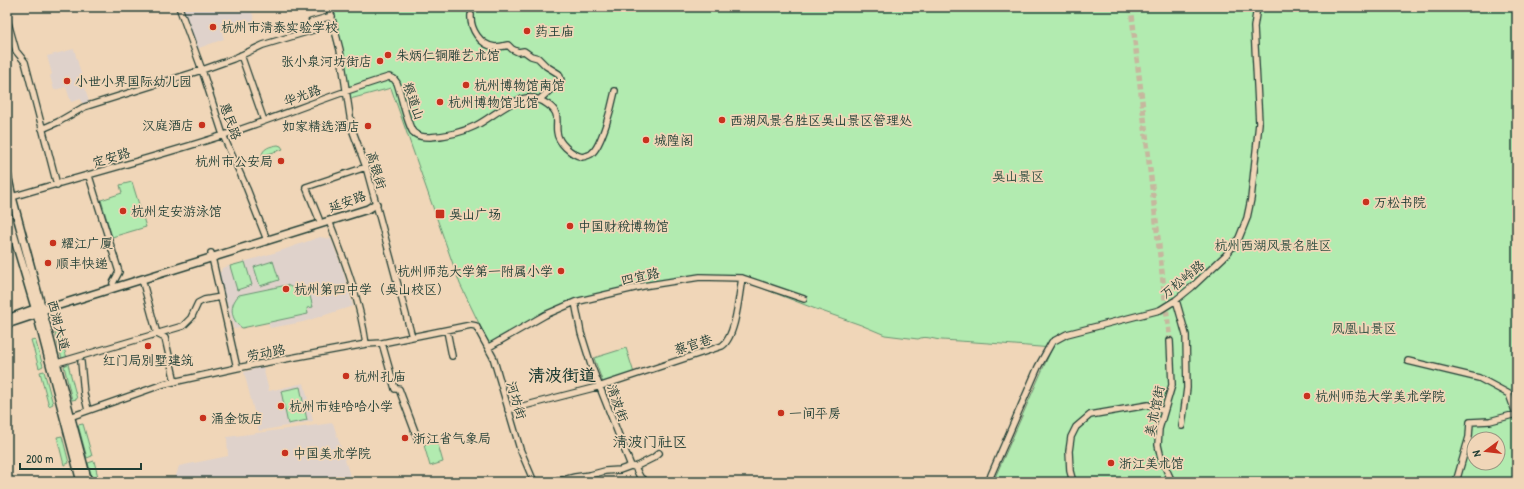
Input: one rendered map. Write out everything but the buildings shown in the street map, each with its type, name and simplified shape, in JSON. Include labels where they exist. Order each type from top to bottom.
[{"type":"main road","name":"西湖大道","points":[[7,174],[8,199],[67,418],[88,482]]},
{"type":"main road","name":"延安路","points":[[266,238],[368,209],[376,204]]},
{"type":"main road","name":"延安路","points":[[7,318],[142,279],[319,219],[367,205],[376,204]]},
{"type":"main road","name":"西湖大道","points":[[7,213],[57,363],[81,482]]},
{"type":"main road","name":"延安路","points":[[7,324],[39,310],[113,283],[212,255]]},
{"type":"street","name":"惠民路","points":[[179,7],[202,70],[223,135],[247,189],[266,238]]},
{"type":"street","name":"高银街","points":[[329,7],[340,50],[352,128],[366,167],[412,337]]},
{"type":"street","name":"万松岭路","points":[[989,482],[1043,355],[1052,342],[1067,334],[1155,312],[1176,300],[1198,282],[1229,252],[1239,238],[1247,218],[1251,199],[1259,123],[1254,27],[1257,7]]},
{"type":"street","points":[[471,14],[470,20],[474,31],[485,43],[496,47],[508,45],[518,52],[524,51],[530,56],[538,58],[546,66],[559,74],[561,80],[539,100],[556,112],[558,137],[572,152],[582,157],[591,154],[598,144],[612,105],[615,91]]},
{"type":"street","points":[[42,129],[58,122],[84,107],[202,70],[263,45],[313,30],[311,22],[332,16]]},
{"type":"street","points":[[7,19],[16,51],[25,62],[57,184]]},
{"type":"street","points":[[241,55],[264,121]]},
{"type":"street","name":"粮道山","points":[[389,77],[394,79],[396,83],[413,132],[425,137],[456,133],[475,126],[520,100],[532,97],[539,100]]},
{"type":"street","name":"华光路","points":[[223,135],[346,90],[389,77]]},
{"type":"street","name":"定安路","points":[[8,199],[223,135]]},
{"type":"street","points":[[319,219],[306,188],[366,167]]},
{"type":"street","points":[[89,176],[119,272],[113,283]]},
{"type":"street","points":[[329,221],[345,259],[363,320],[366,344]]},
{"type":"street","points":[[212,255],[237,368]]},
{"type":"street","name":"四宜路","points":[[489,347],[545,315],[575,302],[643,286],[700,276],[742,278],[804,299]]},
{"type":"street","name":"蔡官巷","points":[[601,386],[715,349],[726,344],[733,326],[742,278]]},
{"type":"street","points":[[142,279],[157,334],[165,338],[174,382]]},
{"type":"street","points":[[57,363],[183,326],[191,318],[198,303],[204,300],[221,297]]},
{"type":"street","points":[[1176,300],[1186,335],[1187,388],[1182,426]]},
{"type":"street","name":"清波街","points":[[575,302],[591,365],[601,386],[616,429],[633,466],[640,477],[646,482]]},
{"type":"street","name":"劳动路","points":[[67,418],[164,384],[237,368],[366,344],[382,343],[447,331],[464,326],[476,326]]},
{"type":"street","name":"河坊街","points":[[476,326],[489,347],[493,357],[520,448],[534,482]]},
{"type":"street","points":[[447,331],[452,356]]},
{"type":"street","name":"美术馆街","points":[[1170,341],[1172,385],[1159,429],[1158,445],[1161,458],[1172,482]]},
{"type":"street","points":[[382,343],[395,389],[399,389],[417,437]]},
{"type":"street","points":[[1408,361],[1478,378],[1509,394],[1516,414],[1490,421],[1470,422],[1469,437],[1456,482]]},
{"type":"street","points":[[81,362],[84,394],[88,410]]},
{"type":"street","points":[[508,410],[601,386]]},
{"type":"street","points":[[1073,482],[1070,471],[1071,437],[1076,427],[1090,415],[1148,405],[1164,411]]},
{"type":"street","points":[[555,482],[605,471],[620,470],[653,458],[659,453]]},
{"type":"shaded area","name":"杭州市清泰实验学校","points":[[181,7],[250,7],[255,21],[222,33],[224,39],[196,49]]},
{"type":"shaded area","name":"小世小界国际幼儿园","points":[[74,49],[89,102],[83,104],[81,99],[71,102],[66,87],[54,90],[50,76],[52,74],[47,56]]},
{"type":"shaded area","name":"杭州第四中学（吴山校区）","points":[[320,237],[331,239],[342,268],[353,306],[303,322],[270,328],[268,323],[234,329],[218,272],[221,272],[222,268],[277,252]]},
{"type":"shaded area","name":"杭州市娃哈哈小学","points":[[263,367],[269,391],[304,383],[313,421],[259,431],[244,372]]},
{"type":"shaded area","name":"中国美术学院","points":[[333,423],[352,482],[174,482],[179,466],[228,456],[227,437]]},
{"type":"green space","name":"吴山景区","points":[[325,7],[1517,7],[1517,482],[993,482],[1052,348],[927,338],[918,339],[885,335],[734,277],[680,279],[558,308],[494,345],[488,342],[460,284],[391,88],[350,99]]},
{"type":"green space","points":[[278,145],[283,149],[262,156],[265,149]]},
{"type":"green space","name":"杭州定安游泳馆","points":[[132,182],[146,227],[112,237],[101,200],[122,193],[120,185]]},
{"type":"green space","points":[[273,261],[279,280],[260,286],[254,267]]},
{"type":"green space","points":[[245,262],[252,285],[237,290],[230,266]]},
{"type":"green space","points":[[287,285],[299,291],[308,289],[313,307],[307,308],[308,314],[242,328],[235,320],[232,307],[239,295]]},
{"type":"green space","points":[[59,332],[67,358],[62,359],[55,333]]},
{"type":"green space","points":[[35,339],[43,366],[39,368],[31,340]]},
{"type":"green space","points":[[626,348],[634,373],[603,383],[594,358]]},
{"type":"green space","points":[[68,364],[77,399],[72,400],[64,366]]},
{"type":"green space","points":[[44,371],[53,404],[49,406],[40,372]]},
{"type":"green space","points":[[300,387],[307,420],[288,424],[281,391]]},
{"type":"green space","points":[[83,424],[92,456],[87,458],[78,425]]},
{"type":"green space","points":[[62,436],[69,463],[64,465],[57,437]]},
{"type":"green space","points":[[437,441],[443,462],[430,466],[424,445]]},
{"type":"green space","points":[[94,461],[99,481],[93,482],[88,463]]},
{"type":"tunnel","points":[[1131,7],[1170,341]]},
{"type":"place","name":"杭州市清泰实验学校","points":[[213,27]]},
{"type":"place","name":"药王庙","points":[[527,31]]},
{"type":"place","name":"朱炳仁铜雕艺术馆","points":[[388,55]]},
{"type":"place","name":"张小泉河坊街店","points":[[380,61]]},
{"type":"place","name":"小世小界国际幼儿园","points":[[67,81]]},
{"type":"place","name":"杭州博物馆南馆","points":[[466,85]]},
{"type":"place","name":"杭州博物馆北馆","points":[[440,102]]},
{"type":"place","name":"西湖风景名胜区吴山景区管理处","points":[[722,120]]},
{"type":"place","name":"汉庭酒店","points":[[202,125]]},
{"type":"place","name":"如家精选酒店","points":[[368,126]]},
{"type":"place","name":"城隍阁","points":[[646,140]]},
{"type":"place","name":"杭州市公安局","points":[[281,161]]},
{"type":"place","name":"万松书院","points":[[1366,202]]},
{"type":"place","name":"杭州定安游泳馆","points":[[123,211]]},
{"type":"place","name":"吴山广场","points":[[440,214]]},
{"type":"place","name":"中国财税博物馆","points":[[570,226]]},
{"type":"place","name":"耀江广厦","points":[[53,243]]},
{"type":"place","name":"顺丰快递","points":[[48,263]]},
{"type":"place","name":"杭州师范大学第一附属小学","points":[[561,271]]},
{"type":"place","name":"杭州第四中学（吴山校区）","points":[[286,289]]},
{"type":"place","name":"红门局别墅建筑","points":[[148,346]]},
{"type":"place","name":"杭州孔庙","points":[[346,376]]},
{"type":"place","name":"杭州师范大学美术学院","points":[[1307,396]]},
{"type":"place","name":"杭州市娃哈哈小学","points":[[281,406]]},
{"type":"place","name":"一间平房","points":[[781,413]]},
{"type":"place","name":"涌金饭店","points":[[203,418]]},
{"type":"place","name":"浙江省气象局","points":[[405,438]]},
{"type":"place","name":"中国美术学院","points":[[285,453]]},
{"type":"place","name":"浙江美术馆","points":[[1111,463]]},
{"type":"district","name":"清波街道","points":[[562,374]]},
{"type":"district","name":"清波门社区","points":[[650,441]]},
{"type":"park label","name":"杭州西湖风景名胜区","points":[[1273,245]]},
{"type":"park label","name":"凤凰山景区","points":[[1364,328]]}]
